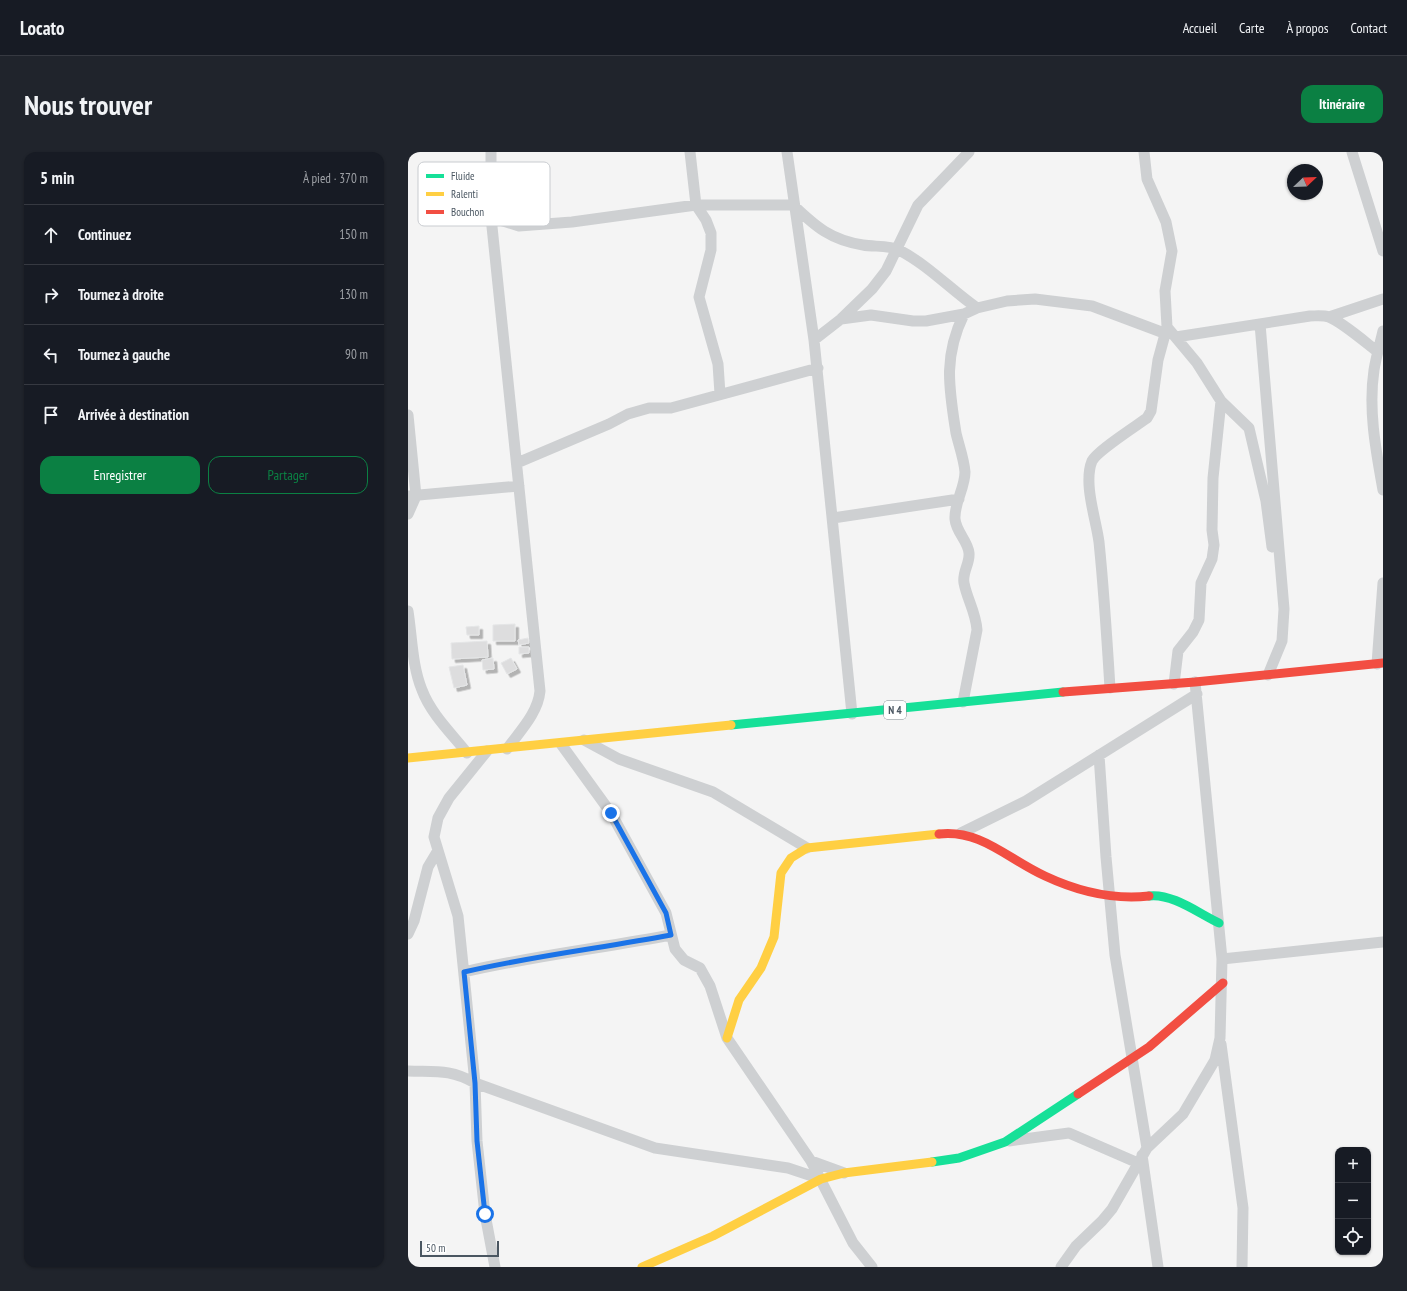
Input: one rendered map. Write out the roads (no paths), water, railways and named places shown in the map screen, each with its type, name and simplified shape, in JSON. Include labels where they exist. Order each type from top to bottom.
[{"type":"street","points":[[490,152],[490,162]]},
{"type":"street","points":[[690,152],[696,205],[706,220],[711,233],[711,250],[699,297],[718,364],[720,394]]},
{"type":"street","points":[[787,152],[793,206],[818,368],[852,714]]},
{"type":"street","points":[[814,340],[841,319],[872,289],[886,271],[918,205],[969,152]]},
{"type":"street","points":[[1110,688],[1100,555],[1092,504],[1090,469],[1093,459],[1100,452],[1147,418],[1151,411],[1158,360],[1166,330],[1165,292],[1172,251],[1166,222],[1147,179],[1144,152]]},
{"type":"street","points":[[1352,152],[1383,251]]},
{"type":"street","points":[[550,224],[696,205],[793,206],[820,230],[841,240],[863,245],[897,249],[927,266],[956,293],[977,308]]},
{"type":"street","points":[[492,226],[540,691],[539,703],[534,712],[507,749]]},
{"type":"street","points":[[841,319],[871,315],[919,321],[964,314],[977,308],[1007,301],[1035,299],[1092,306],[1166,330],[1176,337],[1197,363],[1221,401],[1249,428],[1266,501],[1278,582],[1283,599]]},
{"type":"street","points":[[1176,337],[1310,316],[1329,317],[1383,299]]},
{"type":"street","points":[[963,702],[977,630],[977,620],[964,582],[964,572],[969,553],[955,521],[965,471],[956,434],[949,374],[950,352],[954,333],[964,314]]},
{"type":"street","points":[[1329,317],[1378,352]]},
{"type":"street","points":[[1260,324],[1283,599],[1282,641],[1268,675]]},
{"type":"street","points":[[1383,331],[1374,370],[1372,412],[1383,490]]},
{"type":"street","points":[[517,463],[609,424],[628,414],[649,408],[672,408],[818,368]]},
{"type":"street","points":[[1174,684],[1178,651],[1194,632],[1199,620],[1201,583],[1212,559],[1214,545],[1212,530],[1213,478],[1221,401]]},
{"type":"street","points":[[408,415],[412,496],[408,514]]},
{"type":"street","points":[[412,496],[519,486]]},
{"type":"street","points":[[833,518],[959,498]]},
{"type":"street","points":[[1380,664],[1383,583]]},
{"type":"street","points":[[408,611],[418,677],[422,690],[428,704],[468,753]]},
{"type":"street","name":"N 4","points":[[408,758],[561,744],[584,740],[963,702],[1110,688],[1174,684],[1380,664]]},
{"type":"street","points":[[1062,1267],[1076,1246],[1102,1222],[1112,1209],[1142,1155],[1183,1114],[1215,1060],[1220,1038],[1223,983],[1222,959],[1195,682]]},
{"type":"street","points":[[961,833],[1026,801],[1197,694]]},
{"type":"street","points":[[584,740],[619,759],[712,792],[807,848]]},
{"type":"street","points":[[561,744],[611,813],[666,913],[675,949],[684,960],[700,968],[710,986],[726,1038],[811,1161],[853,1244],[872,1267]]},
{"type":"street","points":[[487,751],[450,798],[438,818],[434,837],[458,916],[475,1083],[477,1141],[485,1214],[495,1267]]},
{"type":"street","points":[[1099,755],[1115,955],[1132,1058],[1142,1155],[1158,1267]]},
{"type":"street","points":[[726,1038],[740,1000],[761,968],[774,937],[781,873],[791,858],[807,848],[946,833],[961,833],[975,837],[1045,876],[1098,894],[1129,898],[1156,895],[1171,899],[1218,923]]},
{"type":"street","points":[[408,934],[414,922],[428,868],[438,852]]},
{"type":"street","points":[[464,972],[508,961],[619,945],[671,935]]},
{"type":"street","points":[[1222,959],[1383,942]]},
{"type":"street","points":[[642,1267],[713,1236],[821,1179],[844,1173],[959,1158],[989,1149],[1005,1142],[1157,1040],[1223,983]]},
{"type":"street","points":[[1220,1038],[1243,1208],[1242,1267]]},
{"type":"street","points":[[408,1071],[450,1072],[475,1083],[654,1148],[788,1168],[821,1179]]},
{"type":"street","points":[[1005,1142],[1069,1132],[1142,1155]]},
{"type":"street","points":[[811,1161],[844,1173]]}]
